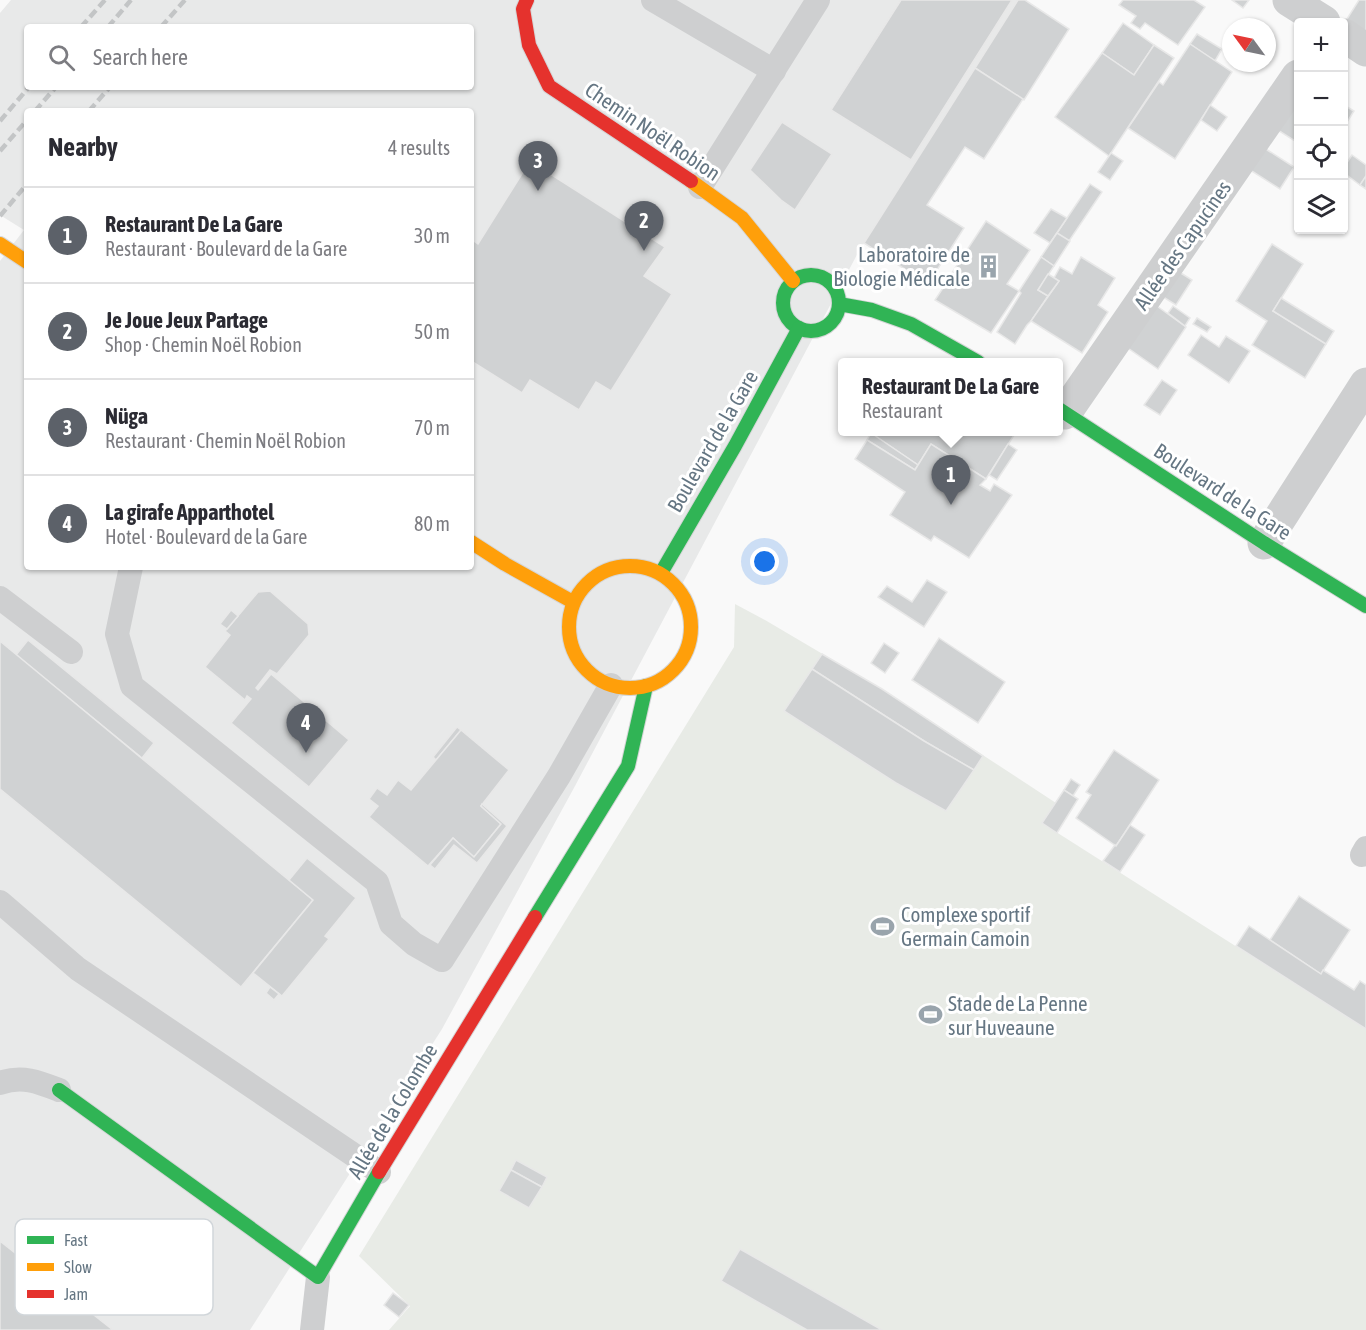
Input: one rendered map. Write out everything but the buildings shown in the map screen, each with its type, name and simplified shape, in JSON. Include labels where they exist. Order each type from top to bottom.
[{"type":"main road","name":"Chemin Noël Robion","points":[[527,0],[523,9],[529,45],[549,86],[700,187],[742,218],[793,281]]},
{"type":"main road","points":[[0,244],[24,260]]},
{"type":"main road","points":[[805,275],[818,276],[829,281],[837,291],[839,303],[835,317],[825,327],[812,331],[799,328],[788,319],[783,306],[785,292],[793,281],[805,275]]},
{"type":"main road","points":[[839,303],[872,310],[911,324],[969,358]]},
{"type":"main road","name":"Boulevard de la Gare","points":[[661,573],[735,447],[799,328]]},
{"type":"main road","name":"Boulevard de la Gare","points":[[1063,412],[1264,543],[1366,606]]},
{"type":"main road","points":[[474,544],[573,602]]},
{"type":"main road","points":[[621,565],[641,566],[661,573],[677,586],[687,604],[692,624],[689,645],[680,663],[665,678],[646,686],[628,688],[611,686],[593,676],[579,661],[570,643],[569,622],[573,602],[585,584],[601,572],[621,565]]},
{"type":"main road","name":"Allée de la Colombe","points":[[318,1277],[379,1172],[628,766],[646,686]]},
{"type":"main road","points":[[59,1090],[318,1277]]},
{"type":"street","points":[[1289,0],[1318,18]]},
{"type":"street","points":[[1348,38],[1366,50]]},
{"type":"street","name":"Allée des Capucines","points":[[1063,410],[1294,83]]},
{"type":"street","points":[[1264,543],[1366,384]]},
{"type":"lane","points":[[654,0],[774,71]]},
{"type":"lane","points":[[700,187],[818,0]]},
{"type":"lane","points":[[130,570],[117,634],[132,686],[377,882],[391,924],[414,944],[442,960],[559,776],[611,686]]},
{"type":"lane","points":[[0,598],[71,652]]},
{"type":"lane","points":[[0,902],[78,969],[379,1172]]},
{"type":"lane","points":[[0,1083],[7,1080],[33,1080],[59,1090]]},
{"type":"lane","points":[[312,1330],[318,1277]]},
{"type":"shaded area","points":[[11,0],[1019,0],[860,249],[575,786],[442,1029],[250,1330],[0,1330],[0,261],[24,230],[0,215],[0,13]]},
{"type":"shaded area","name":"Complexe sportif Germain Camoin","points":[[735,604],[882,689],[1056,803],[1042,823],[1366,1029],[1366,1330],[389,1330],[410,1306],[359,1256],[734,647]]},
{"type":"railway","points":[[84,24],[105,0]]},
{"type":"railway","points":[[111,24],[131,0]]},
{"type":"railway","points":[[164,24],[185,0]]},
{"type":"railway","points":[[0,121],[26,90]]},
{"type":"railway","points":[[38,108],[53,90]]},
{"type":"railway","points":[[92,108],[107,90]]},
{"type":"railway","points":[[0,151],[24,123]]},
{"type":"railway","points":[[0,216],[24,188]]},
{"type":"traffic: fast","points":[[811,275],[826,280],[834,288],[839,303],[834,318],[826,326],[811,331],[796,326],[788,318],[783,303],[788,288],[796,280],[811,275]]},
{"type":"traffic: fast","points":[[839,304],[872,310],[911,324],[971,358]]},
{"type":"traffic: fast","points":[[661,573],[735,446],[799,328]]},
{"type":"traffic: fast","points":[[1063,412],[1264,543],[1366,606]]},
{"type":"traffic: fast","points":[[535,917],[628,766],[646,686]]},
{"type":"traffic: fast","points":[[59,1090],[318,1277],[379,1172]]},
{"type":"traffic: slow","points":[[691,181],[742,218],[793,281]]},
{"type":"traffic: slow","points":[[0,244],[24,260]]},
{"type":"traffic: slow","points":[[474,544],[573,602]]},
{"type":"traffic: slow","points":[[630,566],[653,570],[673,584],[687,604],[691,627],[687,650],[673,670],[653,684],[630,688],[607,684],[587,670],[573,650],[569,627],[573,604],[587,584],[607,570],[630,566]]},
{"type":"traffic: jam","points":[[527,0],[523,9],[529,45],[549,86],[691,181]]},
{"type":"traffic: jam","points":[[379,1172],[535,917]]},
{"type":"place","name":"Nüga","points":[[538,191]]},
{"type":"place","name":"Je Joue Jeux Partage","points":[[644,251]]},
{"type":"place","name":"Laboratoire de Biologie Médicale","points":[[988,266]]},
{"type":"place","name":"Restaurant De La Gare","points":[[951,505]]},
{"type":"place","name":"La girafe Apparthotel","points":[[306,753]]},
{"type":"place","name":"Complexe sportif Germain Camoin","points":[[883,926]]},
{"type":"place","name":"Stade de La Penne sur Huveaune","points":[[930,1015]]}]
